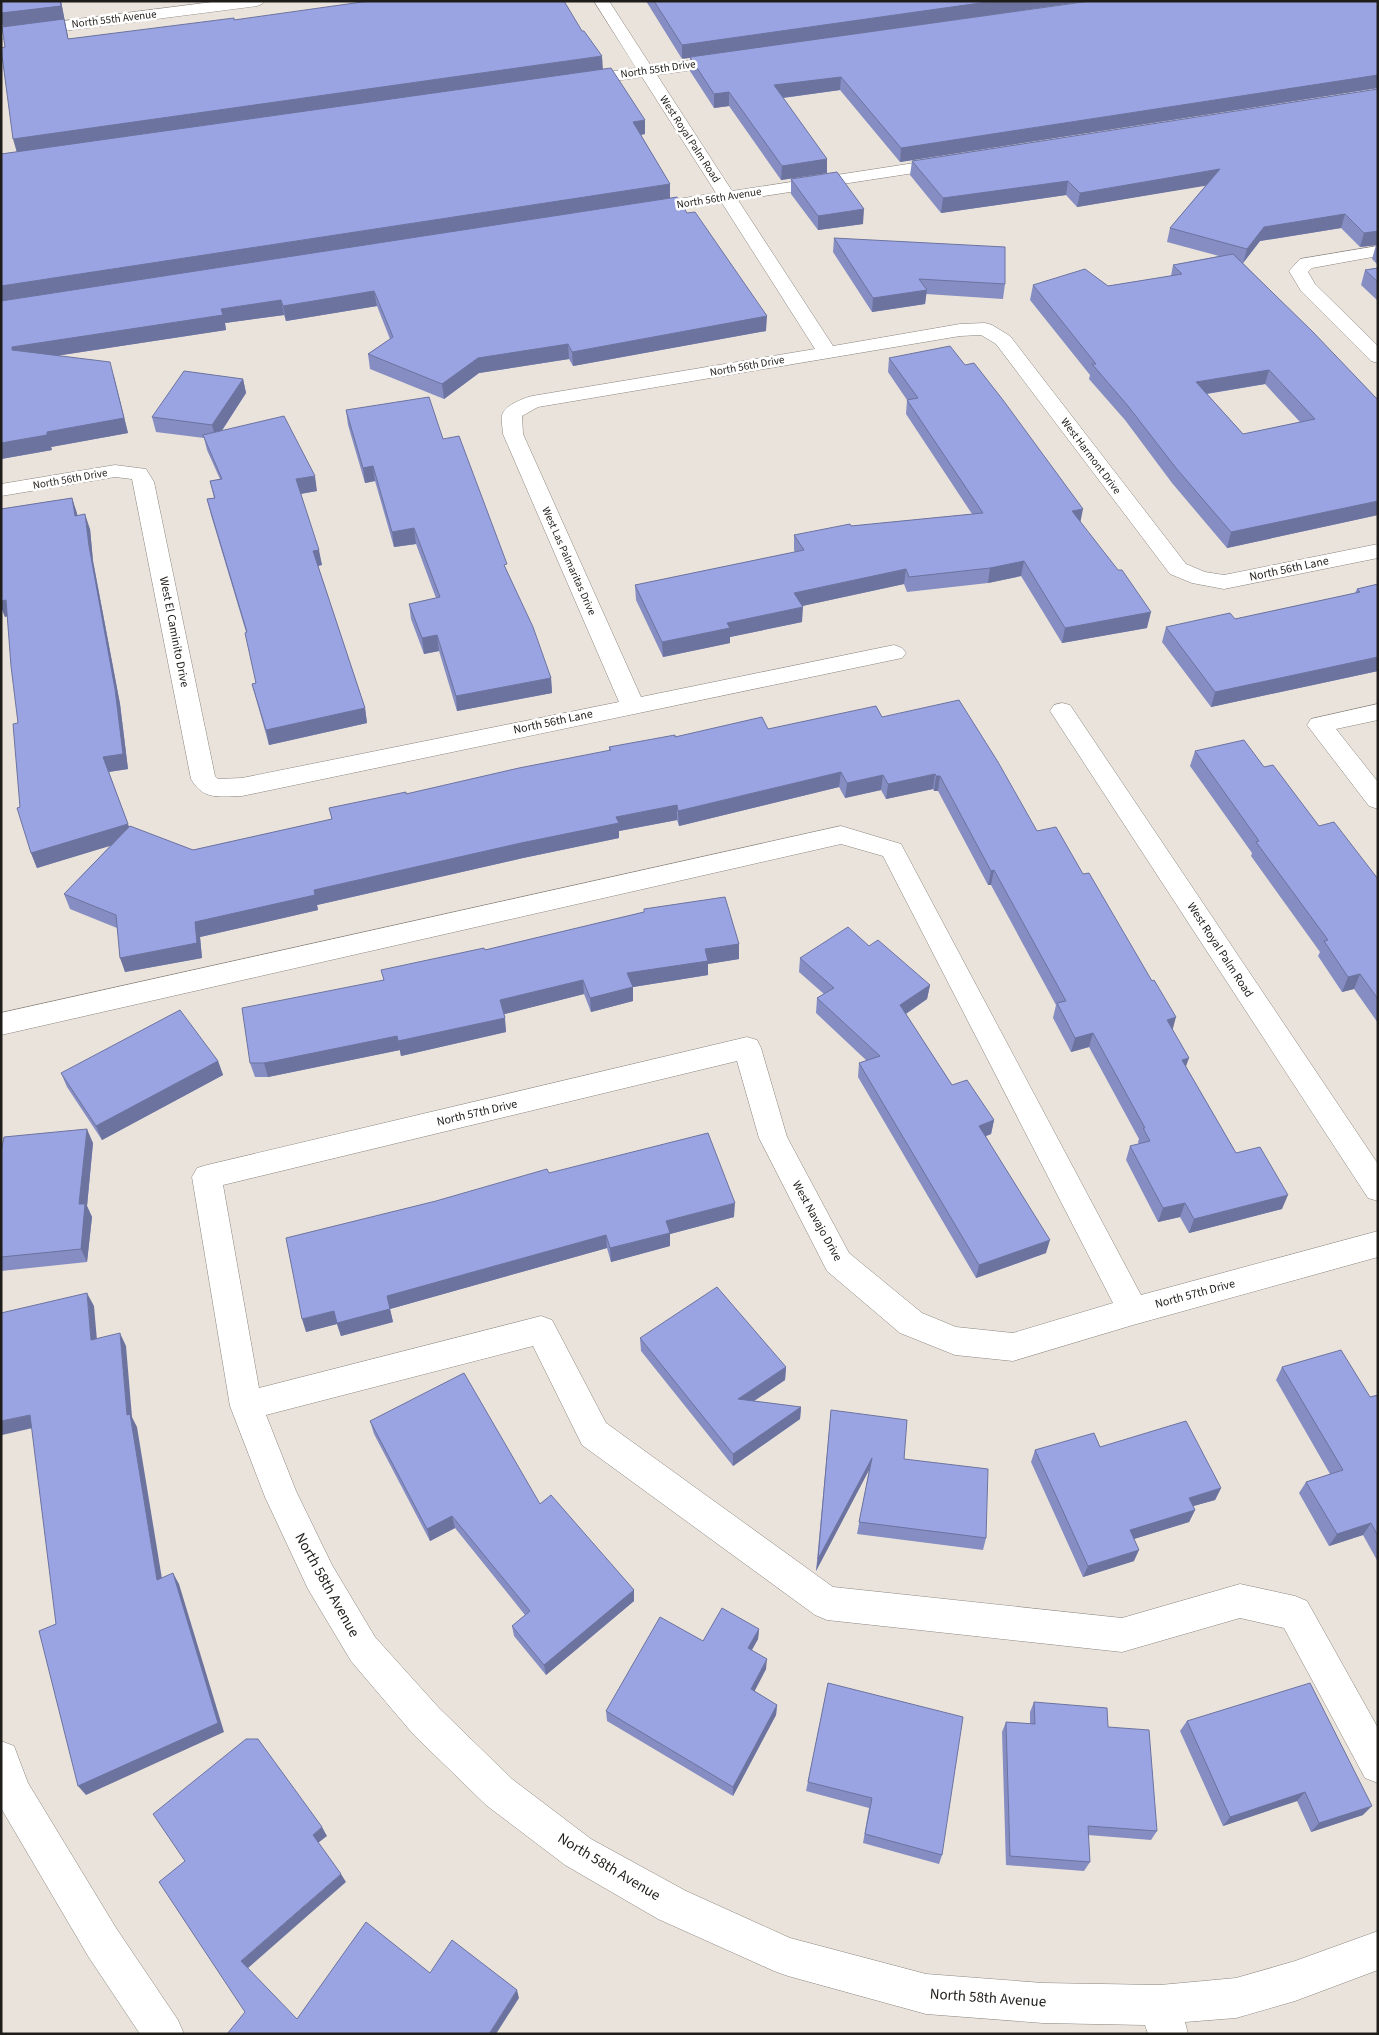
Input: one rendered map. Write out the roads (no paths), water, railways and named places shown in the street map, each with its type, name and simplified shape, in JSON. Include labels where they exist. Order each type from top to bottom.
[{"type":"street","name":"North 55th Avenue","points":[[1,34],[257,1]]},
{"type":"street","name":"West Royal Palm Road","points":[[602,1],[827,352]]},
{"type":"street","name":"North 55th Drive","points":[[568,82],[744,57]]},
{"type":"street","name":"North 56th Avenue","points":[[630,212],[964,160]]},
{"type":"street","points":[[1378,251],[1306,263],[1298,271],[1308,287],[1378,357]]},
{"type":"street","name":"North 56th Drive","points":[[512,414],[532,402],[960,330],[984,329]]},
{"type":"street","name":"West Harmont Drive","points":[[984,329],[1003,340],[1178,569],[1200,578]]},
{"type":"street","name":"West Las Palmaritas Drive","points":[[512,414],[513,434],[632,706]]},
{"type":"street","name":"North 56th Drive","points":[[1,490],[115,471],[138,473]]},
{"type":"street","name":"West El Caminito Drive","points":[[138,473],[144,482],[203,779],[212,788]]},
{"type":"street","name":"North 56th Lane","points":[[1200,578],[1224,582],[1378,551]]},
{"type":"street","name":"North 56th Lane","points":[[212,788],[242,787],[894,653]]},
{"type":"street","name":"West Royal Palm Road","points":[[1062,711],[1378,1189]]},
{"type":"street","points":[[1378,712],[1319,725],[1378,800]]},
{"type":"street","points":[[1,1024],[841,835],[892,850],[1133,1311]]},
{"type":"street","name":"North 57th Drive","points":[[207,1177],[747,1048]]},
{"type":"street","name":"West Navajo Drive","points":[[747,1048],[773,1138],[838,1262],[911,1323],[955,1341],[1013,1347]]},
{"type":"street","name":"North 58th Avenue","points":[[207,1177],[246,1406],[282,1497],[320,1577],[363,1649],[426,1721],[499,1792],[578,1852],[672,1905],[788,1957],[926,1994],[1043,2003],[1164,2020],[1295,1981],[1378,1950]]},
{"type":"street","name":"North 57th Drive","points":[[1013,1347],[1133,1311],[1378,1244]]},
{"type":"street","points":[[246,1406],[541,1330],[594,1434],[827,1603],[1122,1635],[1240,1601],[1295,1613],[1378,1765]]},
{"type":"street","points":[[1,1759],[14,1794],[28,1819],[102,1942],[164,2034]]}]
